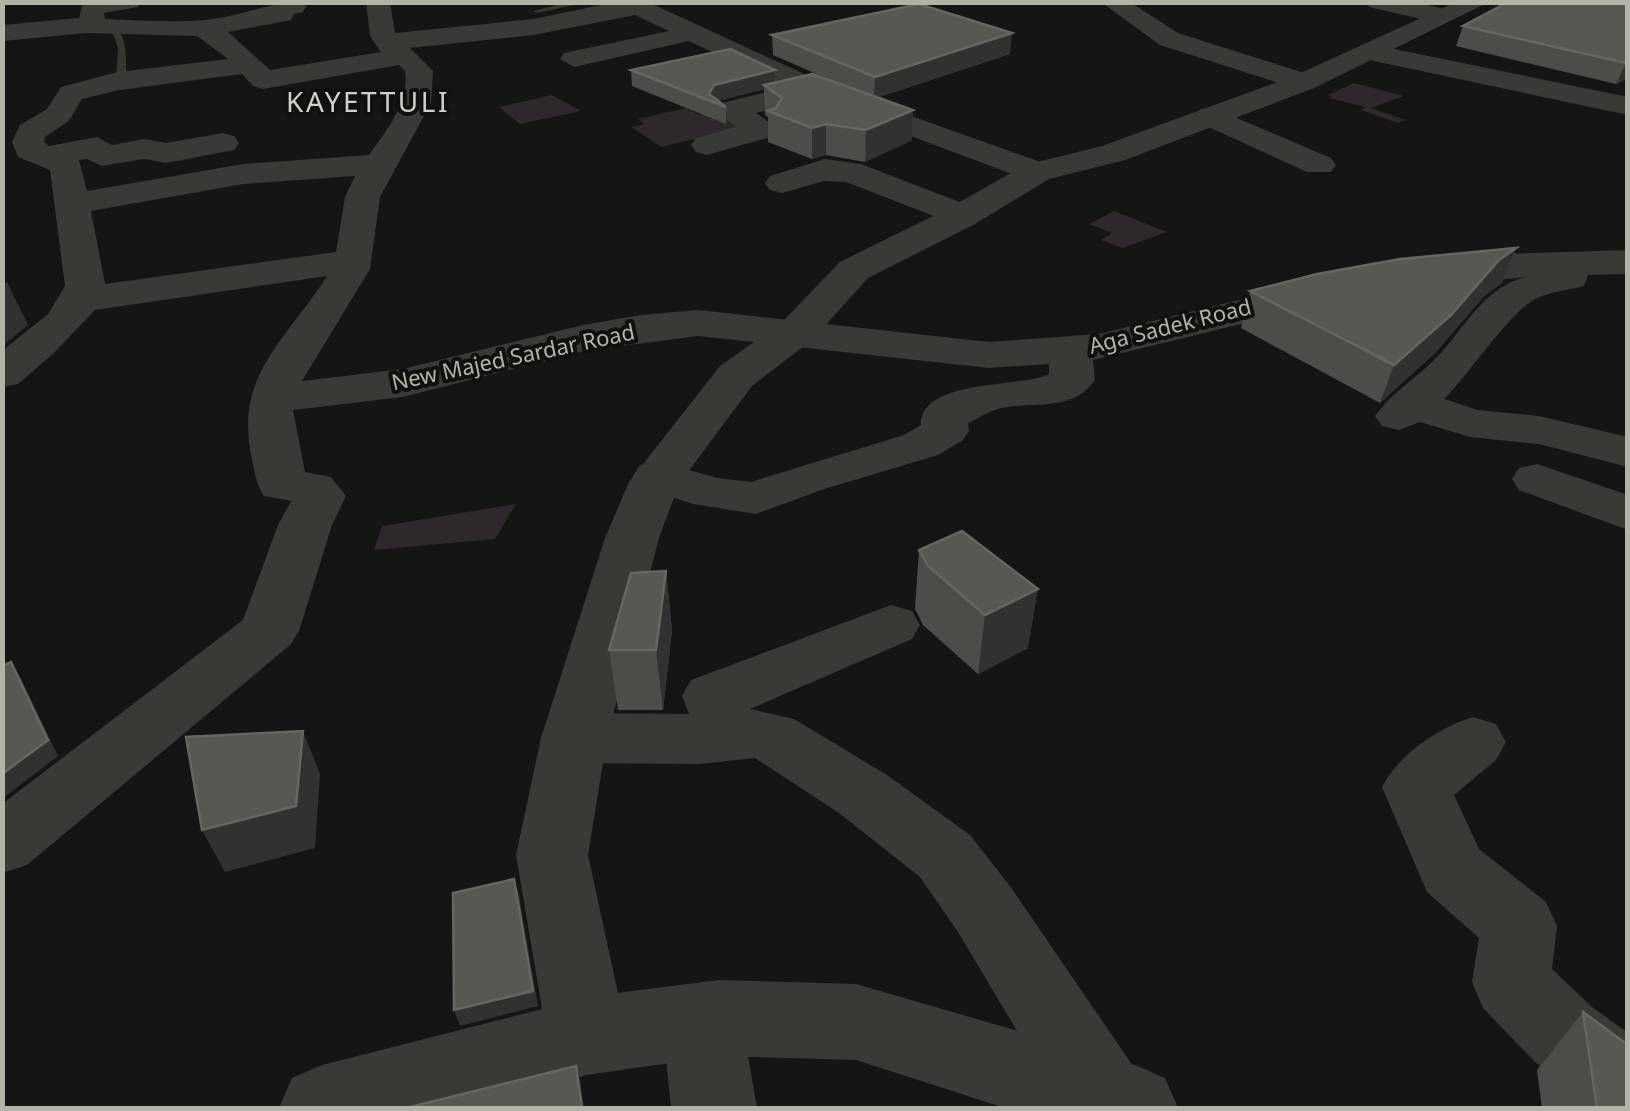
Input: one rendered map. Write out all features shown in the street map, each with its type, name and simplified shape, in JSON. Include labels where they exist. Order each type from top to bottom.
[{"type":"street","points":[[98,19],[129,2]]},
{"type":"street","points":[[2,844],[268,631],[305,525],[320,496],[313,488],[282,485],[268,416],[272,399],[311,324],[348,276],[358,252],[361,203],[414,104],[421,81],[420,72],[395,49],[378,2]]},
{"type":"street","points":[[536,10],[579,2]]},
{"type":"street","points":[[1113,2],[1169,39],[1304,82]]},
{"type":"street","points":[[1378,2],[1443,16]]},
{"type":"street","points":[[588,1036],[552,855],[574,738],[632,538],[658,476],[736,376],[797,332],[854,270],[962,216],[1036,172],[1113,153],[1304,82],[1477,2]]},
{"type":"street","points":[[83,299],[85,286],[66,165],[32,152],[27,144],[32,129],[60,113],[71,93],[128,80],[256,73],[395,49],[452,34],[534,27],[631,5],[814,90],[1036,172]]},
{"type":"street","points":[[2,33],[98,19],[204,28],[282,15],[276,10],[294,7]]},
{"type":"street","points":[[98,19],[118,49],[128,80],[144,99],[195,92],[201,104]]},
{"type":"street","points":[[204,28],[228,43],[256,73]]},
{"type":"street","points":[[574,59],[692,34]]},
{"type":"street","points":[[1370,52],[1628,106]]},
{"type":"street","points":[[706,146],[763,129],[729,110],[814,90]]},
{"type":"street","points":[[1211,116],[1319,165]]},
{"type":"street","points":[[45,156],[95,144],[102,156],[144,149],[168,163],[244,140]]},
{"type":"street","points":[[73,204],[242,174],[379,164]]},
{"type":"street","points":[[782,183],[825,169],[837,174],[848,171],[962,216]]},
{"type":"street","points":[[2,374],[83,299],[353,261]]},
{"type":"street","points":[[1406,277],[1503,266],[1628,262]]},
{"type":"street","points":[[1628,276],[1572,277],[1522,290],[1497,310],[1454,365],[1404,410],[1510,430],[1539,430],[1628,452]]},
{"type":"street","name":"Aga Sadek Road","points":[[797,332],[989,355],[1099,347],[1269,302],[1354,286]]},
{"type":"street","name":"New Majed Sardar Road","points":[[272,399],[402,383],[583,338],[641,328],[698,324],[797,332]]},
{"type":"street","name":"Aga Sadek Road","points":[[658,476],[711,493],[756,498],[806,478],[921,445],[945,431],[944,417],[989,397],[1057,391],[1072,380],[1070,348]]},
{"type":"street","points":[[1536,480],[1628,514]]},
{"type":"street","points":[[730,735],[713,696],[891,625]]},
{"type":"street","points":[[574,738],[771,736],[863,794],[945,856],[1120,1104]]},
{"type":"street","points":[[1473,742],[1416,787],[1422,804],[1453,870],[1519,926],[1511,982],[1563,1034],[1628,1084]]},
{"type":"street","points":[[322,1108],[588,1036],[718,1018],[856,1022],[1120,1104]]},
{"type":"street","points":[[702,1021],[714,1108]]},
{"type":"shaded area","points":[[1354,83],[1404,96],[1371,108],[1406,120],[1398,123],[1361,110],[1365,107],[1329,98],[1332,96],[1328,95]]},
{"type":"shaded area","points":[[552,95],[581,111],[520,124],[499,107]]},
{"type":"shaded area","points":[[686,108],[700,115],[715,111],[740,128],[661,147],[631,127],[644,124],[638,119]]},
{"type":"shaded area","points":[[1114,211],[1167,232],[1122,248],[1101,240],[1112,233],[1089,224]]},
{"type":"shaded area","points":[[516,504],[495,539],[374,550],[382,526]]},
{"type":"building","points":[[1508,2],[1628,2],[1628,62],[1463,26]]},
{"type":"building","points":[[919,4],[1012,33],[875,77],[772,35]]},
{"type":"building","points":[[730,49],[775,70],[714,85],[709,94],[726,107],[631,70]]},
{"type":"building","points":[[812,74],[913,110],[866,130],[826,124],[812,128],[768,111],[776,108],[782,98],[764,85]]},
{"type":"building","points":[[1516,248],[1499,260],[1451,315],[1394,365],[1250,291],[1400,259]]},
{"type":"building","points":[[962,531],[1038,589],[985,615],[928,566],[919,550]]},
{"type":"building","points":[[666,571],[656,650],[609,650],[631,573]]},
{"type":"building","points":[[11,662],[48,740],[2,774],[2,666]]},
{"type":"building","points":[[303,731],[296,806],[202,830],[186,737]]},
{"type":"building","points":[[514,879],[533,991],[454,1010],[453,893]]},
{"type":"building","points":[[1583,1012],[1628,1045],[1628,1108],[1597,1108]]},
{"type":"building","points":[[576,1066],[582,1108],[406,1108]]},
{"type":"waterway","points":[[537,11],[584,2]]},
{"type":"waterway","points":[[114,25],[122,48],[121,80]]},
{"type":"district","name":"KAYETTULI","points":[[368,102]]}]
